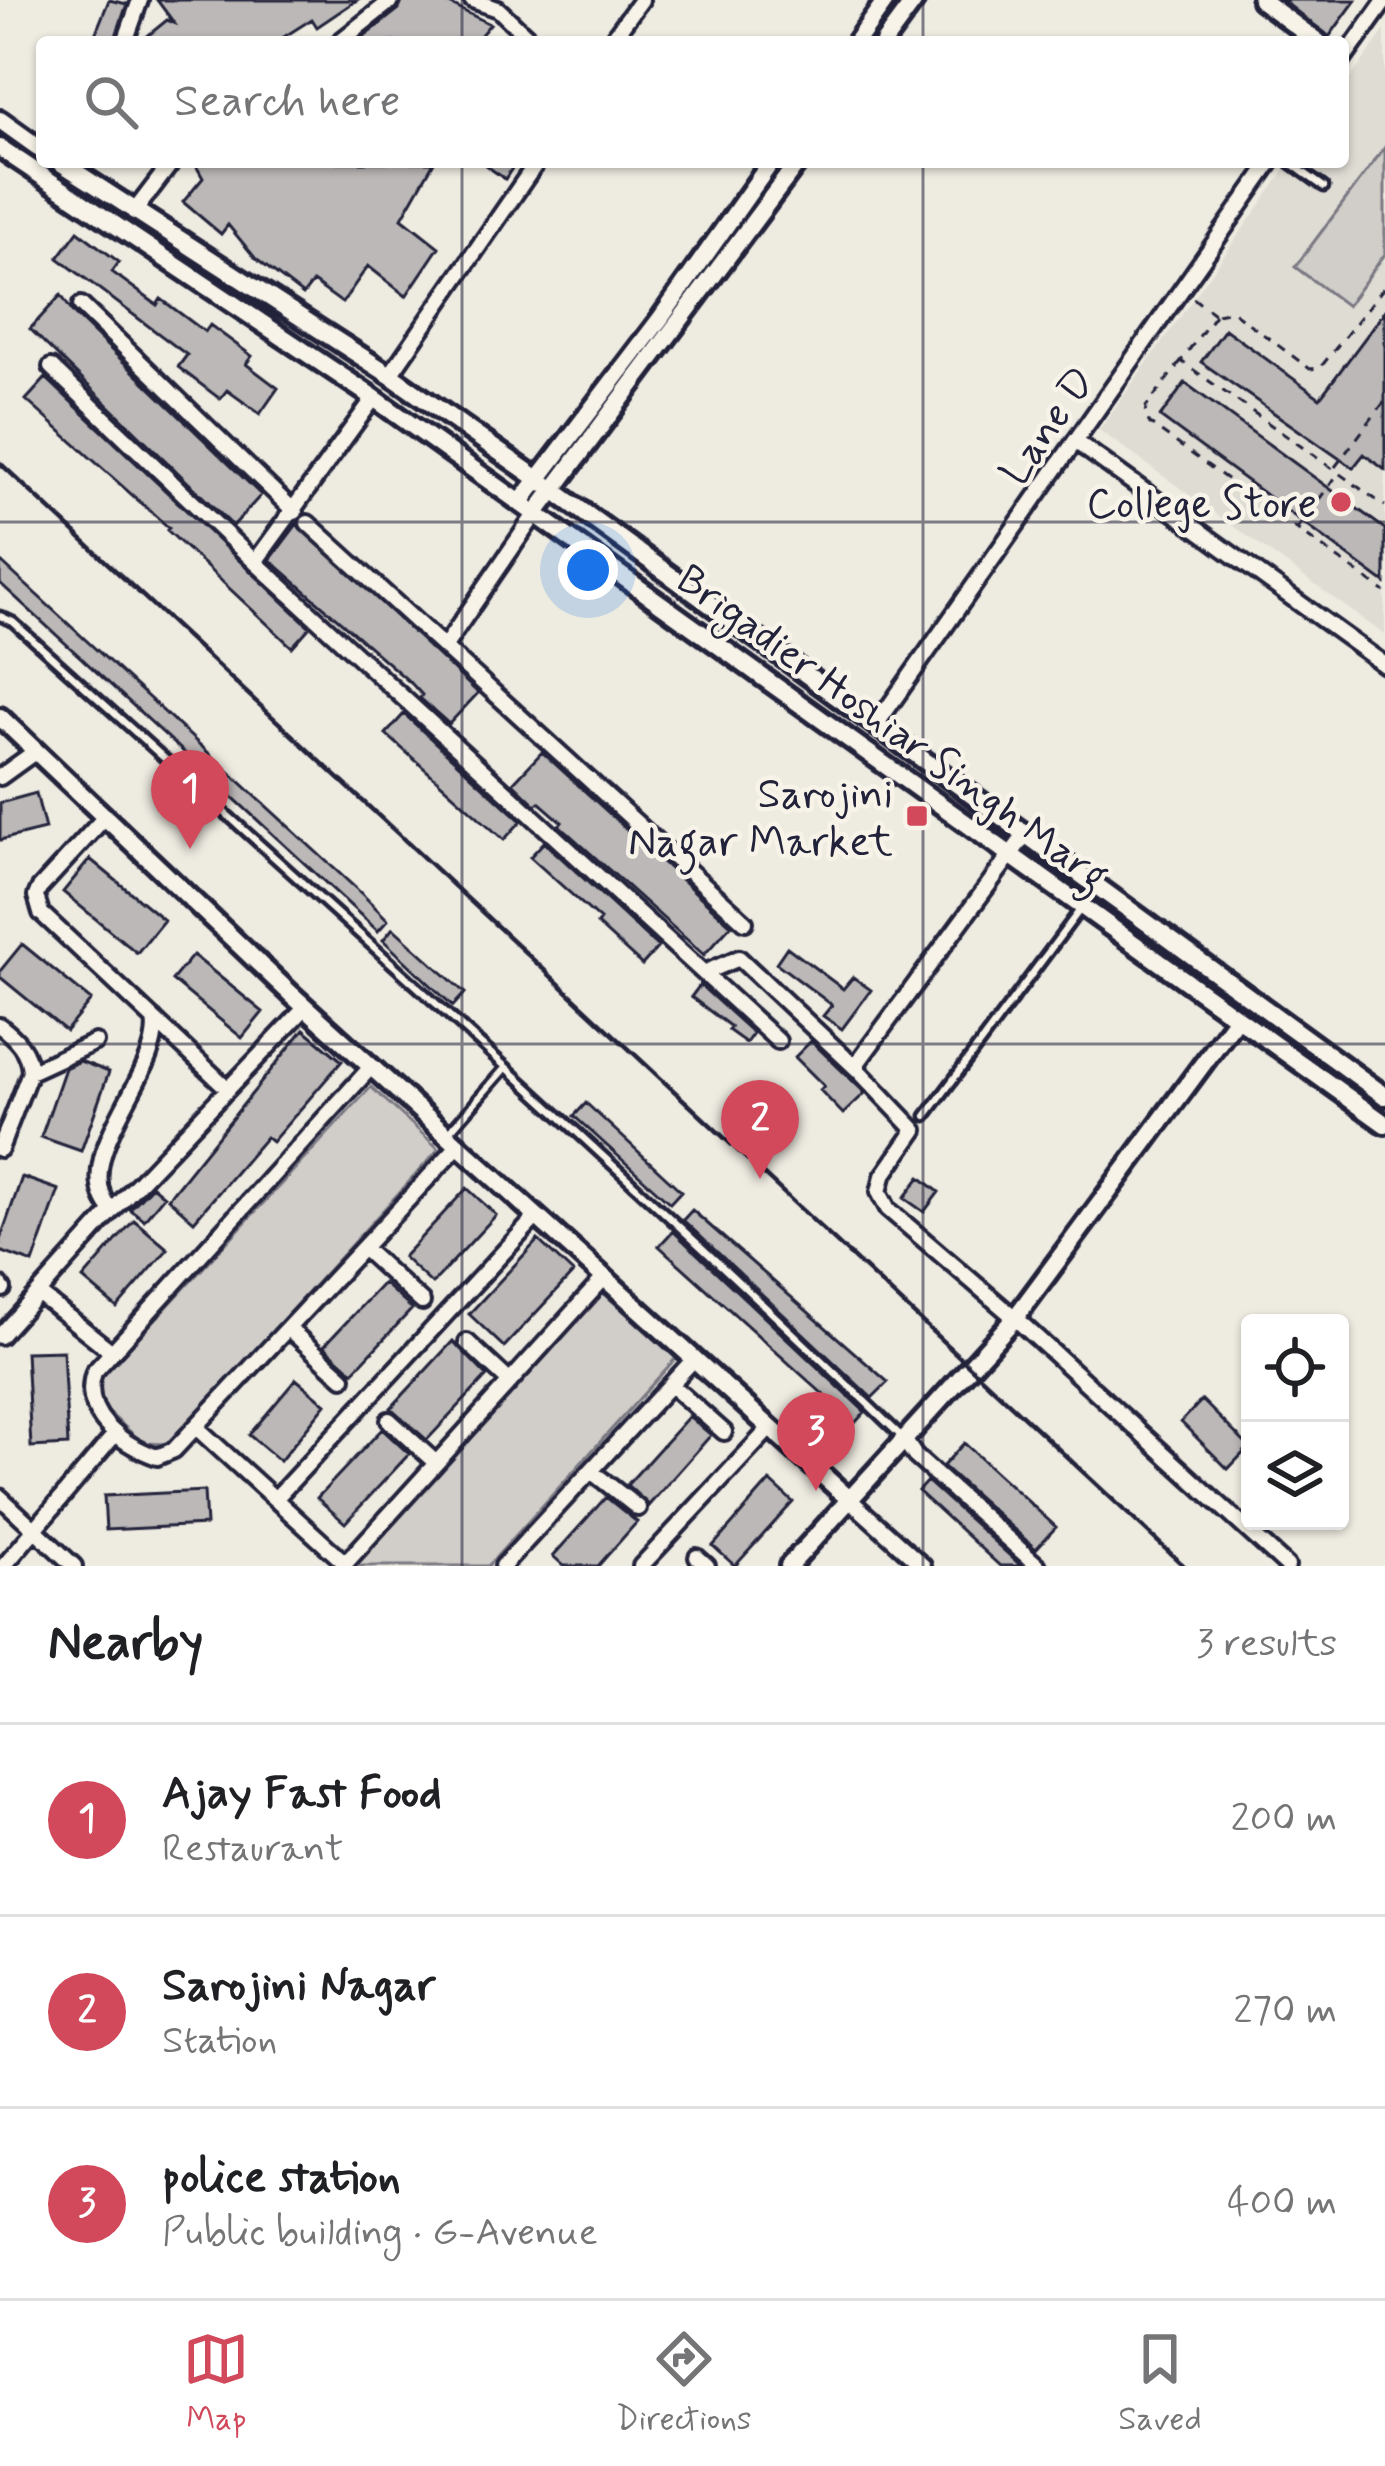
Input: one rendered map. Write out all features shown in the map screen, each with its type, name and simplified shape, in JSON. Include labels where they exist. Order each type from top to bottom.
[{"type":"street","points":[[127,36],[140,0]]},
{"type":"street","points":[[346,36],[392,0]]},
{"type":"street","points":[[472,0],[498,9],[527,36]]},
{"type":"street","points":[[614,36],[641,0]]},
{"type":"street","points":[[860,36],[886,0]]},
{"type":"street","points":[[888,36],[914,0]]},
{"type":"street","points":[[1261,0],[1310,36]]},
{"type":"street","points":[[1349,52],[1385,1]]},
{"type":"street","points":[[0,120],[36,146]]},
{"type":"street","name":"Brigadier Hoshiar Singh Marg","points":[[0,148],[374,398],[1385,1124]]},
{"type":"street","name":"Brigadier Hoshiar Singh Marg","points":[[79,168],[134,212],[389,374],[546,484],[1385,1096]]},
{"type":"street","points":[[134,212],[167,168]]},
{"type":"street","points":[[389,374],[533,168]]},
{"type":"street","points":[[546,484],[767,168]]},
{"type":"street","points":[[445,646],[528,508],[793,168]]},
{"type":"street","name":"Lane D","points":[[876,725],[1267,168]]},
{"type":"street","points":[[81,305],[295,512]]},
{"type":"street","points":[[51,368],[778,1041]]},
{"type":"street","points":[[256,562],[374,398]]},
{"type":"street","points":[[1075,441],[1385,665]]},
{"type":"street","points":[[308,523],[745,922]]},
{"type":"street","points":[[0,717],[305,1008],[923,1566]]},
{"type":"street","points":[[0,777],[36,751]]},
{"type":"street","points":[[105,817],[39,889],[41,913],[227,1088]]},
{"type":"street","points":[[858,1070],[858,1062],[1025,835]]},
{"type":"street","points":[[704,974],[739,958],[858,1070],[915,1130],[883,1176],[879,1192],[888,1209],[1287,1566]]},
{"type":"street","points":[[789,1566],[1015,1318],[1250,1000]]},
{"type":"street","points":[[0,1336],[305,1008]]},
{"type":"street","points":[[112,1211],[103,1201],[100,1171],[126,1099],[156,1040],[154,1019]]},
{"type":"street","points":[[0,1026],[16,1038],[29,1060],[29,1072],[0,1149]]},
{"type":"street","points":[[29,1072],[94,1042]]},
{"type":"street","points":[[371,1067],[94,1372],[88,1390],[94,1408],[116,1433],[137,1450],[157,1456],[174,1450],[363,1248],[452,1140]]},
{"type":"street","points":[[275,1499],[536,1217]]},
{"type":"street","points":[[363,1248],[422,1302]]},
{"type":"street","points":[[196,1427],[344,1565],[604,1278]]},
{"type":"street","points":[[39,1294],[112,1352]]},
{"type":"street","points":[[288,1328],[343,1378]]},
{"type":"street","points":[[467,1342],[510,1382]]},
{"type":"street","points":[[503,1566],[694,1359]]},
{"type":"street","points":[[670,1385],[724,1432]]},
{"type":"street","points":[[389,1420],[436,1463]]},
{"type":"street","points":[[641,1566],[770,1428]]},
{"type":"street","points":[[4,1566],[116,1433]]},
{"type":"street","points":[[903,1438],[915,1456],[1038,1566]]},
{"type":"street","points":[[591,1471],[638,1508]]},
{"type":"street","points":[[0,1497],[74,1566]]},
{"type":"street","points":[[515,1553],[529,1566]]},
{"type":"lane","points":[[1297,168],[1324,187]]},
{"type":"lane","points":[[0,616],[13,622],[506,1066],[903,1438]]},
{"type":"lane","points":[[926,1116],[1082,907]]},
{"type":"lane","points":[[452,1140],[506,1066]]},
{"type":"path","points":[[1385,286],[1320,368],[1310,369],[1232,311],[1224,310],[1215,315],[1146,407],[1150,424],[1385,592]]},
{"type":"path","points":[[1181,289],[1215,315]]},
{"type":"path","points":[[1181,361],[1385,506]]},
{"type":"path","points":[[1297,529],[1385,401]]},
{"type":"shaded area","points":[[1385,30],[1385,635],[1099,430],[1287,168],[1349,168],[1349,81]]},
{"type":"shaded area","points":[[1385,147],[1385,254],[1347,306],[1295,267]]},
{"type":"shaded area","points":[[371,1087],[439,1149],[169,1444],[143,1443],[101,1406],[99,1380]]},
{"type":"shaded area","points":[[601,1291],[676,1358],[488,1566],[352,1566]]},
{"type":"building","points":[[109,0],[127,4],[116,36],[94,36]]},
{"type":"building","points":[[157,0],[357,0],[317,27],[312,19],[285,36],[147,36],[167,20],[174,23]]},
{"type":"building","points":[[403,0],[441,0],[490,24],[480,36],[365,36],[399,9]]},
{"type":"building","points":[[1282,0],[1356,0],[1328,36]]},
{"type":"building","points":[[197,168],[431,168],[402,218],[439,247],[406,296],[368,266],[342,303],[313,282],[303,295],[256,259],[228,225],[221,234],[183,202],[203,178]]},
{"type":"building","points":[[489,168],[512,168],[505,179]]},
{"type":"building","points":[[78,231],[119,262],[112,272],[157,305],[161,299],[205,332],[210,325],[252,356],[246,364],[278,388],[260,414],[227,390],[220,399],[178,367],[187,355],[58,258]]},
{"type":"building","points":[[61,295],[73,313],[261,495],[233,526],[30,329]]},
{"type":"building","points":[[1385,311],[1385,470],[1364,454],[1353,468],[1201,362],[1225,329],[1320,398]]},
{"type":"building","points":[[46,378],[310,627],[292,647],[26,400]]},
{"type":"building","points":[[1185,383],[1385,529],[1385,583],[1160,417]]},
{"type":"building","points":[[297,524],[478,693],[449,724],[420,698],[412,684],[270,560]]},
{"type":"building","points":[[0,561],[363,895],[388,920],[378,931],[0,583]]},
{"type":"building","points":[[404,714],[521,821],[504,840],[386,734]]},
{"type":"building","points":[[542,752],[731,925],[704,955],[559,825],[562,822],[513,783]]},
{"type":"building","points":[[36,793],[45,829],[0,840],[0,803]]},
{"type":"building","points":[[544,842],[658,947],[642,965],[530,857]]},
{"type":"building","points":[[90,859],[164,920],[137,953],[63,892]]},
{"type":"building","points":[[393,928],[465,993],[453,1006],[383,940]]},
{"type":"building","points":[[22,944],[91,1000],[66,1031],[0,977]]},
{"type":"building","points":[[787,947],[843,989],[853,977],[871,990],[842,1029],[823,1016],[832,1005],[776,963]]},
{"type":"building","points":[[193,955],[263,1012],[242,1038],[172,980]]},
{"type":"building","points":[[700,985],[753,1033],[746,1043],[691,997]]},
{"type":"building","points":[[304,1029],[342,1061],[272,1142],[266,1137],[194,1221],[168,1198]]},
{"type":"building","points":[[811,1041],[865,1093],[843,1114],[795,1057]]},
{"type":"building","points":[[80,1061],[109,1072],[81,1151],[41,1137],[65,1068]]},
{"type":"building","points":[[586,1103],[681,1191],[670,1203],[574,1116]]},
{"type":"building","points":[[22,1177],[59,1190],[33,1263],[0,1251]]},
{"type":"building","points":[[920,1177],[939,1192],[924,1212],[904,1198]]},
{"type":"building","points":[[152,1186],[164,1196],[144,1220],[130,1209]]},
{"type":"building","points":[[467,1188],[496,1215],[432,1284],[403,1257]]},
{"type":"building","points":[[692,1210],[888,1382],[872,1398],[683,1220]]},
{"type":"building","points":[[134,1220],[168,1249],[117,1308],[83,1279]]},
{"type":"building","points":[[673,1231],[865,1412],[855,1423],[659,1246]]},
{"type":"building","points":[[538,1240],[573,1273],[504,1347],[469,1314]]},
{"type":"building","points":[[383,1283],[412,1309],[353,1372],[324,1346]]},
{"type":"building","points":[[453,1341],[487,1376],[427,1440],[391,1408]]},
{"type":"building","points":[[63,1351],[68,1445],[31,1447],[26,1352]]},
{"type":"building","points":[[296,1379],[326,1404],[280,1461],[249,1435]]},
{"type":"building","points":[[1202,1400],[1241,1439],[1241,1455],[1228,1469],[1181,1422]]},
{"type":"building","points":[[689,1416],[711,1435],[649,1505],[627,1485]]},
{"type":"building","points":[[382,1429],[409,1454],[345,1523],[317,1498]]},
{"type":"building","points":[[964,1443],[1056,1527],[1036,1549],[943,1466]]},
{"type":"building","points":[[770,1481],[793,1502],[735,1566],[713,1546]]},
{"type":"building","points":[[927,1481],[1020,1566],[1000,1566],[918,1491]]},
{"type":"building","points":[[204,1491],[206,1525],[106,1530],[104,1496]]},
{"type":"building","points":[[606,1497],[637,1522],[598,1566],[564,1566],[553,1556]]},
{"type":"railway","points":[[0,463],[1184,1566]]},
{"type":"place","name":"College Store","points":[[1341,502]]},
{"type":"place","name":"Sarojini Nagar Market","points":[[917,816]]},
{"type":"place","name":"Ajay Fast Food","points":[[190,849]]},
{"type":"place","name":"Sarojini Nagar","points":[[760,1179]]},
{"type":"place","name":"police station","points":[[816,1491]]}]
